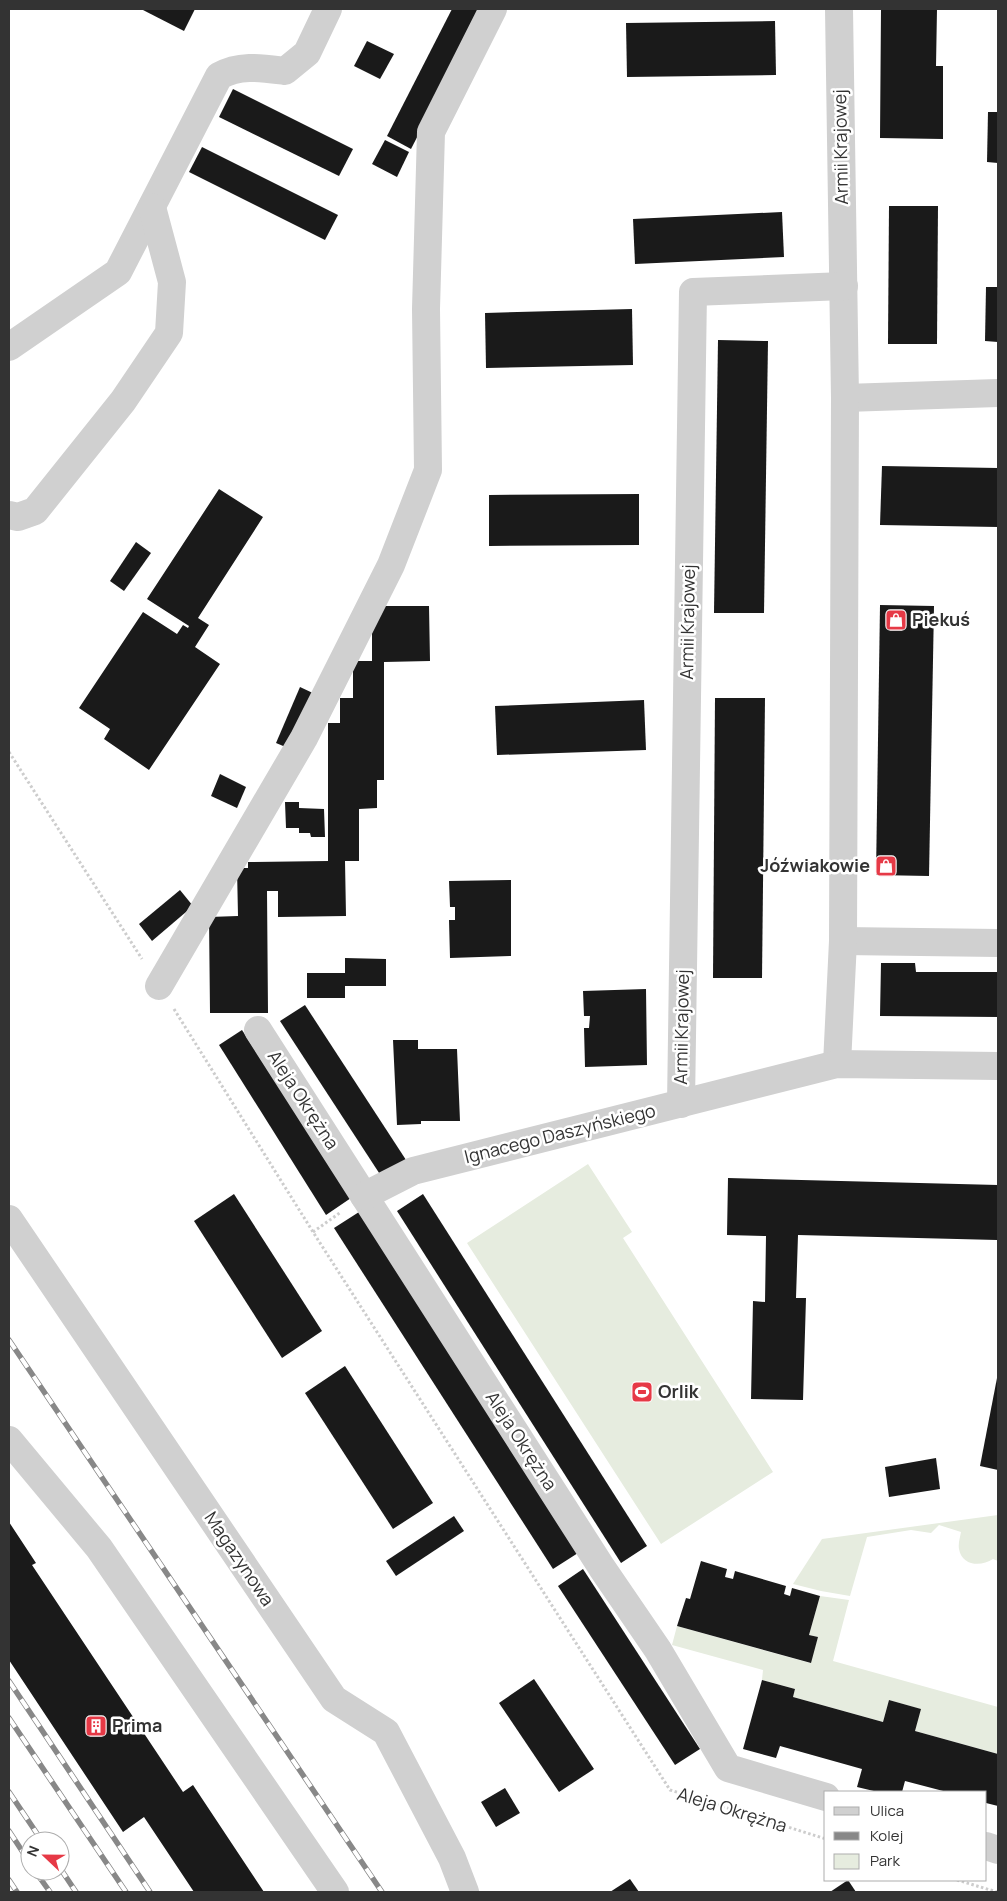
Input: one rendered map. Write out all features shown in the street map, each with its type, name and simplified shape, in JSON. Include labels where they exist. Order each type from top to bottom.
[{"type":"street","points":[[9,347],[118,272],[220,76],[230,70],[242,68],[285,71],[307,53],[328,9]]},
{"type":"street","points":[[159,986],[304,738],[391,565],[428,470],[426,309],[431,132],[493,9]]},
{"type":"street","name":"Armii Krajowej","points":[[837,1064],[843,941],[845,398],[839,9]]},
{"type":"street","points":[[9,516],[18,517],[35,511],[123,401],[169,333],[172,282],[152,207]]},
{"type":"street","name":"Armii Krajowej","points":[[681,1104],[693,292],[844,286]]},
{"type":"street","points":[[845,398],[998,394]]},
{"type":"street","points":[[843,941],[998,943]]},
{"type":"street","name":"Aleja Okrężna","points":[[258,1030],[597,1560],[658,1650],[728,1768],[824,1797]]},
{"type":"street","name":"Ignacego Daszyńskiego","points":[[364,1196],[413,1171],[837,1064],[998,1066]]},
{"type":"street","name":"Magazynowa","points":[[9,1219],[334,1699],[386,1732],[452,1858],[465,1892]]},
{"type":"street","points":[[9,1440],[99,1548],[335,1892]]},
{"type":"path","name":"Aleja Okrężna","points":[[313,1232],[670,1790],[824,1838]]},
{"type":"path","points":[[960,1881],[997,1892]]},
{"type":"green space","name":"Orlik","points":[[588,1164],[632,1232],[623,1238],[773,1472],[661,1544],[467,1243]]},
{"type":"green space","points":[[998,1515],[998,1561],[993,1559],[978,1564],[968,1562],[961,1555],[959,1549],[961,1532],[939,1525],[931,1533],[911,1530],[867,1537],[850,1596],[793,1584],[822,1539]]},
{"type":"green space","points":[[820,1596],[849,1600],[833,1661],[998,1707],[998,1754],[915,1731],[920,1709],[889,1700],[883,1722],[793,1697],[795,1689],[762,1680],[763,1670],[672,1645],[677,1626],[810,1663],[818,1637],[809,1635]]},
{"type":"building","points":[[141,9],[195,9],[184,31]]},
{"type":"building","points":[[452,9],[483,9],[411,149],[387,136]]},
{"type":"building","points":[[881,9],[937,9],[936,66],[943,66],[943,139],[880,138]]},
{"type":"building","points":[[775,21],[776,75],[627,77],[626,23]]},
{"type":"building","points":[[367,41],[394,54],[380,79],[354,66]]},
{"type":"building","points":[[233,89],[353,149],[339,176],[219,117]]},
{"type":"building","points":[[988,112],[998,112],[998,163],[987,162]]},
{"type":"building","points":[[385,140],[409,152],[397,177],[372,164]]},
{"type":"building","points":[[202,147],[338,215],[325,240],[189,172]]},
{"type":"building","points":[[889,206],[938,206],[937,344],[888,344]]},
{"type":"building","points":[[782,212],[784,257],[635,264],[633,219]]},
{"type":"building","points":[[986,287],[998,287],[998,342],[985,341]]},
{"type":"building","points":[[632,309],[633,365],[486,368],[485,313]]},
{"type":"building","points":[[718,340],[768,341],[764,613],[714,613]]},
{"type":"building","points":[[882,466],[998,468],[998,527],[880,525]]},
{"type":"building","points":[[219,489],[263,517],[198,618],[209,625],[195,647],[220,664],[149,770],[104,739],[110,729],[79,708],[143,612],[177,634],[183,625],[188,628],[189,626],[147,599]]},
{"type":"building","points":[[639,494],[639,545],[489,546],[489,495]]},
{"type":"building","points":[[136,542],[151,553],[124,591],[110,581]]},
{"type":"building","points":[[880,605],[934,606],[929,876],[876,875]]},
{"type":"building","points":[[372,606],[429,606],[430,661],[384,662],[384,780],[377,780],[377,808],[359,809],[359,861],[345,861],[346,916],[278,917],[278,891],[267,891],[268,1013],[210,1013],[209,917],[238,916],[237,868],[248,868],[248,862],[328,861],[328,723],[340,723],[340,698],[353,698],[353,661],[372,661]]},
{"type":"building","points":[[300,687],[317,695],[288,748],[276,743]]},
{"type":"building","points":[[715,698],[765,698],[762,978],[713,978]]},
{"type":"building","points":[[644,700],[646,750],[497,755],[495,706]]},
{"type":"building","points":[[220,774],[246,787],[237,808],[211,796]]},
{"type":"building","points":[[285,802],[299,802],[299,808],[324,809],[325,837],[311,837],[310,833],[299,833],[299,828],[286,828]]},
{"type":"building","points":[[511,880],[511,956],[450,958],[449,920],[455,920],[455,907],[450,907],[449,881]]},
{"type":"building","points":[[180,890],[193,906],[152,941],[139,924]]},
{"type":"building","points":[[345,958],[386,959],[386,986],[345,986],[345,998],[307,998],[307,973],[345,973]]},
{"type":"building","points":[[881,963],[915,963],[916,972],[998,972],[998,1017],[880,1016]]},
{"type":"building","points":[[646,989],[647,1065],[585,1067],[584,1028],[589,1028],[590,1016],[584,1016],[583,991]]},
{"type":"building","points":[[305,1005],[408,1163],[383,1179],[280,1021]]},
{"type":"building","points":[[242,1030],[351,1198],[326,1215],[219,1045]]},
{"type":"building","points":[[393,1040],[418,1040],[418,1049],[457,1049],[460,1121],[421,1121],[421,1124],[397,1125]]},
{"type":"building","points":[[728,1178],[998,1185],[997,1240],[798,1235],[796,1298],[806,1298],[803,1400],[751,1399],[753,1301],[765,1302],[766,1236],[727,1235]]},
{"type":"building","points":[[234,1194],[322,1331],[282,1358],[194,1221]]},
{"type":"building","points":[[423,1194],[647,1546],[621,1563],[397,1211]]},
{"type":"building","points":[[359,1212],[578,1553],[553,1569],[334,1228]]},
{"type":"building","points":[[345,1366],[433,1503],[393,1529],[305,1393]]},
{"type":"building","points":[[998,1378],[998,1470],[980,1466]]},
{"type":"building","points":[[936,1458],[940,1489],[889,1497],[885,1467]]},
{"type":"building","points":[[454,1516],[464,1531],[396,1576],[386,1561]]},
{"type":"building","name":"Prima","points":[[9,1522],[36,1563],[32,1565],[183,1792],[193,1785],[264,1892],[194,1892],[144,1817],[123,1832],[9,1660]]},
{"type":"building","points":[[701,1561],[727,1569],[725,1577],[733,1579],[735,1571],[786,1586],[784,1594],[790,1596],[792,1588],[820,1596],[809,1635],[818,1637],[811,1663],[677,1626],[686,1598],[690,1599]]},
{"type":"building","points":[[583,1569],[700,1749],[675,1765],[558,1586]]},
{"type":"building","points":[[534,1679],[594,1769],[559,1792],[499,1703]]},
{"type":"building","points":[[762,1680],[795,1689],[793,1697],[883,1722],[889,1700],[921,1709],[915,1731],[998,1754],[998,1806],[987,1803],[987,1791],[943,1791],[905,1781],[902,1791],[874,1791],[857,1787],[862,1769],[780,1746],[776,1758],[743,1749]]},
{"type":"building","points":[[505,1788],[520,1813],[496,1827],[481,1802]]},
{"type":"building","points":[[630,1879],[639,1892],[610,1892]]},
{"type":"building","points":[[849,1881],[856,1892],[830,1892]]},
{"type":"railway","points":[[9,1340],[382,1892]]},
{"type":"railway","points":[[9,1681],[150,1892]]},
{"type":"railway","points":[[9,1718],[126,1892]]},
{"type":"railway","points":[[9,1792],[35,1831]]},
{"type":"railway","points":[[9,1831],[20,1848]]},
{"type":"railway","points":[[9,1880],[17,1892]]},
{"type":"railway","points":[[42,1881],[50,1892]]},
{"type":"railway","points":[[69,1881],[76,1892]]},
{"type":"place","name":"Piekuś","points":[[896,620]]},
{"type":"place","name":"Jóźwiakowie","points":[[886,866]]},
{"type":"place","name":"Orlik","points":[[642,1392]]},
{"type":"place","name":"Prima","points":[[96,1726]]}]
